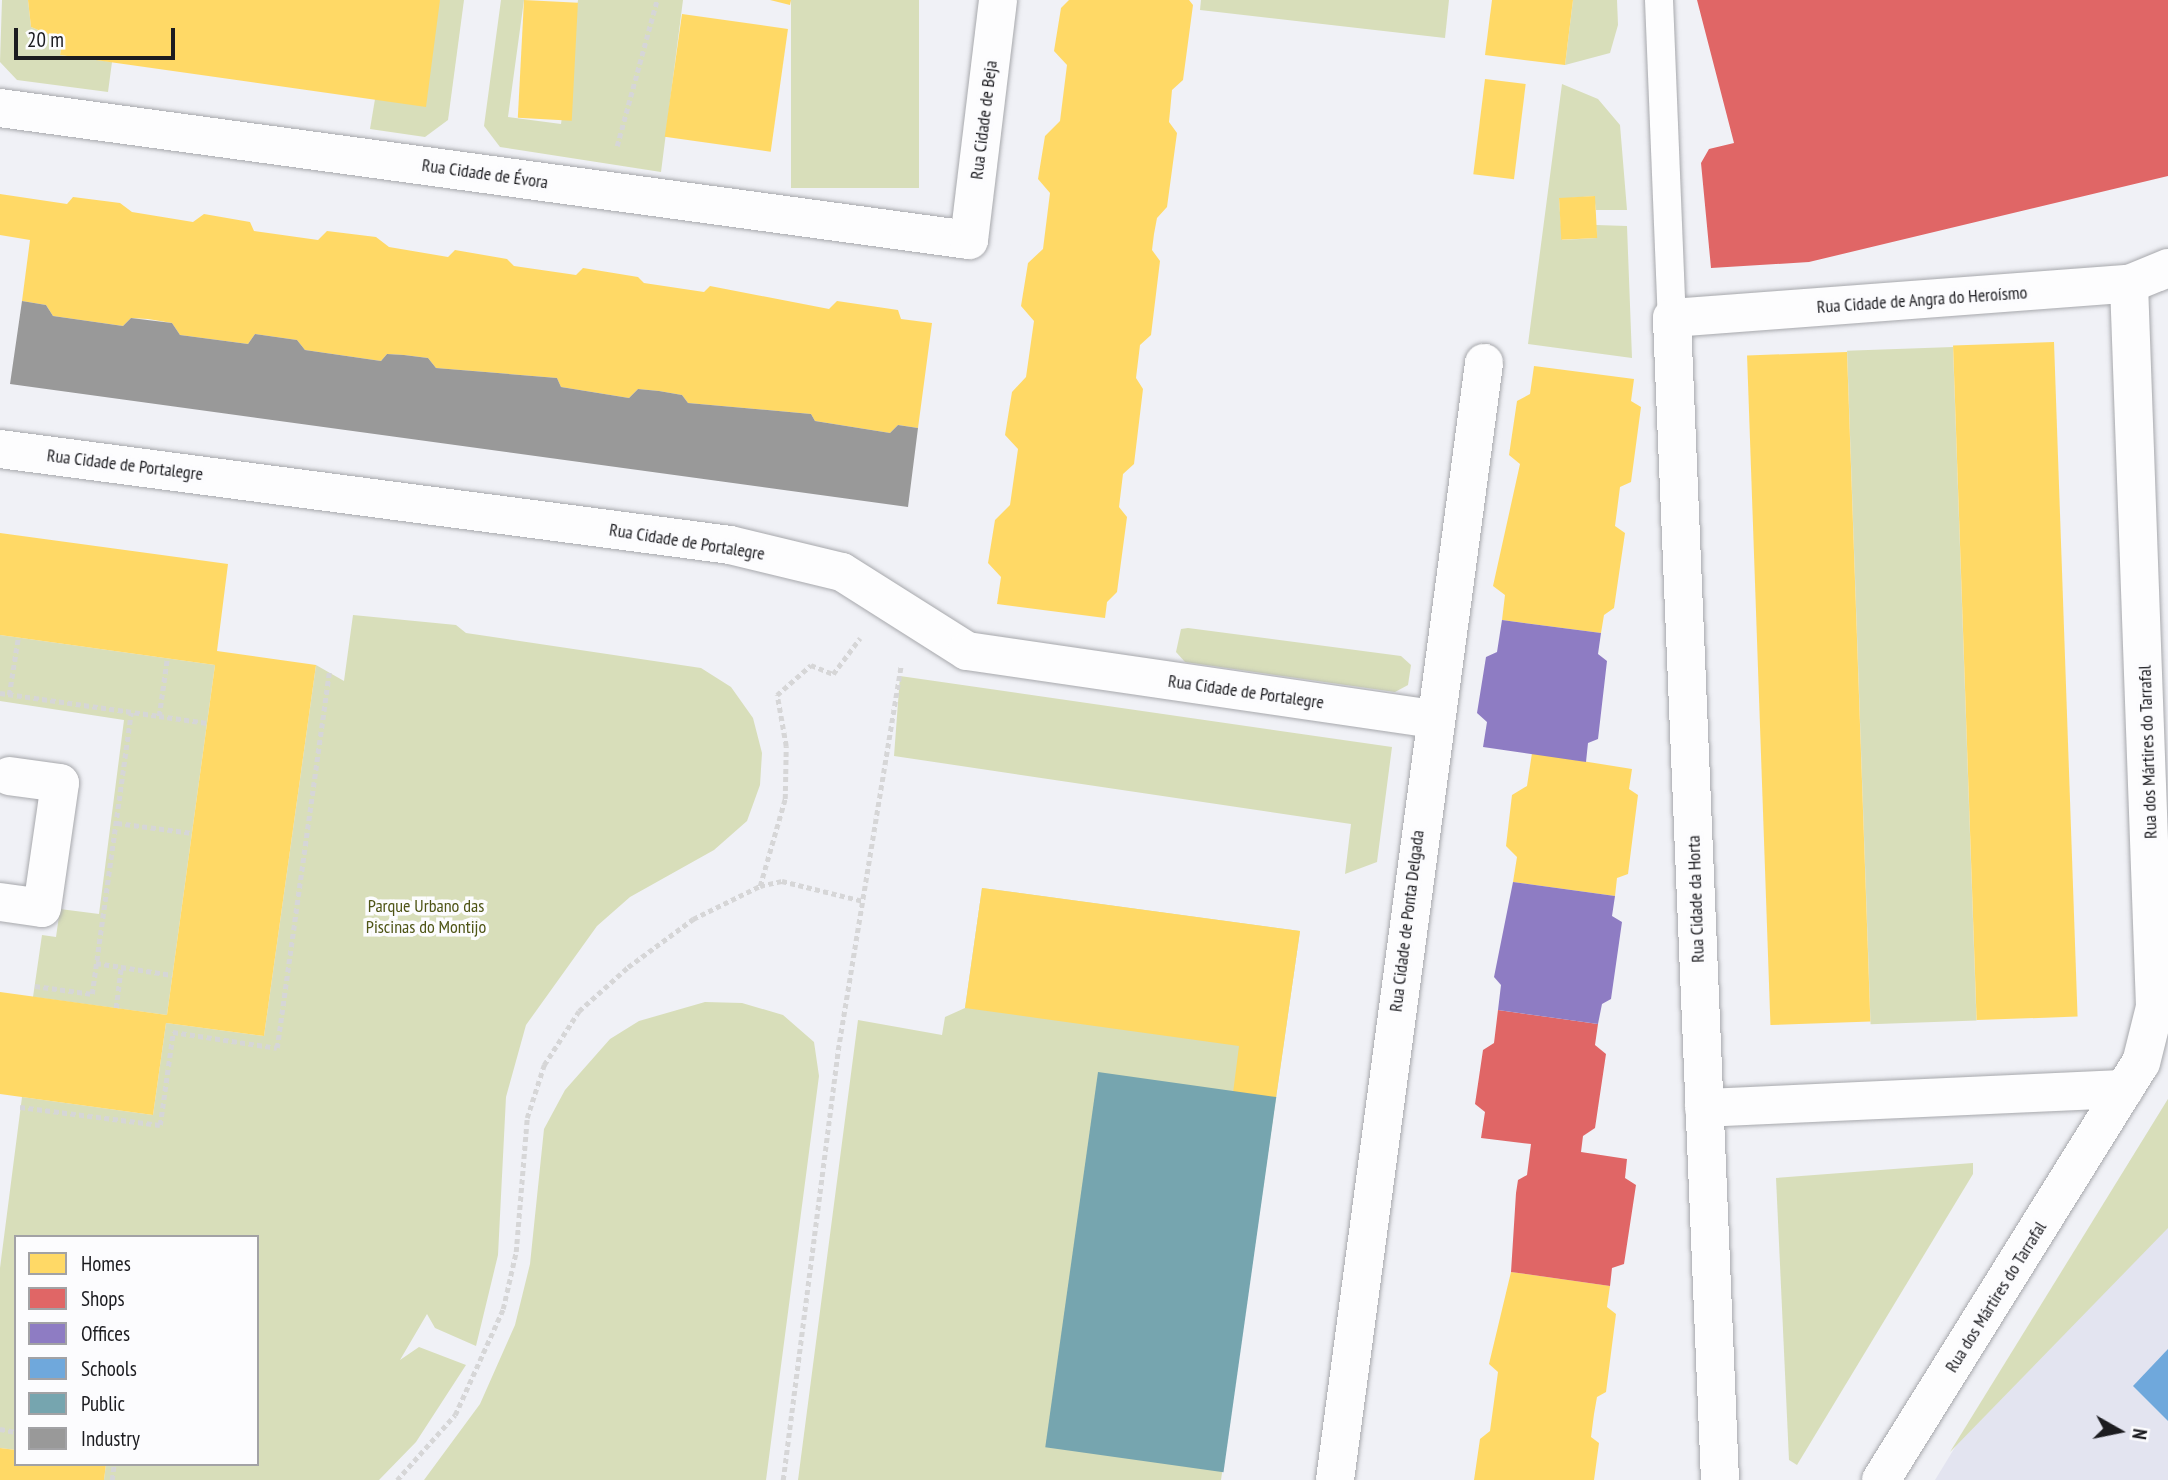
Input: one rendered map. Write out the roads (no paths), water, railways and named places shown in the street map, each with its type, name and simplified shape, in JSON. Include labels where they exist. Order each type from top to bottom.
[{"type":"street","name":"Rua Cidade de Beja","points":[[969,240],[998,0]]},
{"type":"street","name":"Rua Cidade de Évora","points":[[0,108],[969,240]]},
{"type":"street","name":"Rua Cidade de Angra do Heroísmo","points":[[1672,318],[2129,284],[2168,268]]},
{"type":"street","name":"Rua dos Mártires do Tarrafal","points":[[1881,1480],[2141,1063],[2155,1007],[2157,721],[2129,284]]},
{"type":"street","name":"Rua Cidade da Horta","points":[[1672,318],[1720,1480]]},
{"type":"street","name":"Rua Cidade de Ponta Delgada","points":[[1335,1480],[1433,719],[1484,362]]},
{"type":"street","name":"Rua Cidade de Portalegre","points":[[0,449],[730,545],[842,572],[967,651],[1433,719]]},
{"type":"street","points":[[0,902],[43,908],[61,783],[9,776]]},
{"type":"street","points":[[1704,1108],[2125,1089]]},
{"type":"lane","points":[[1659,0],[1672,318]]},
{"type":"park label","name":"Parque Urbano das Piscinas do Montijo","points":[[426,918]]}]
